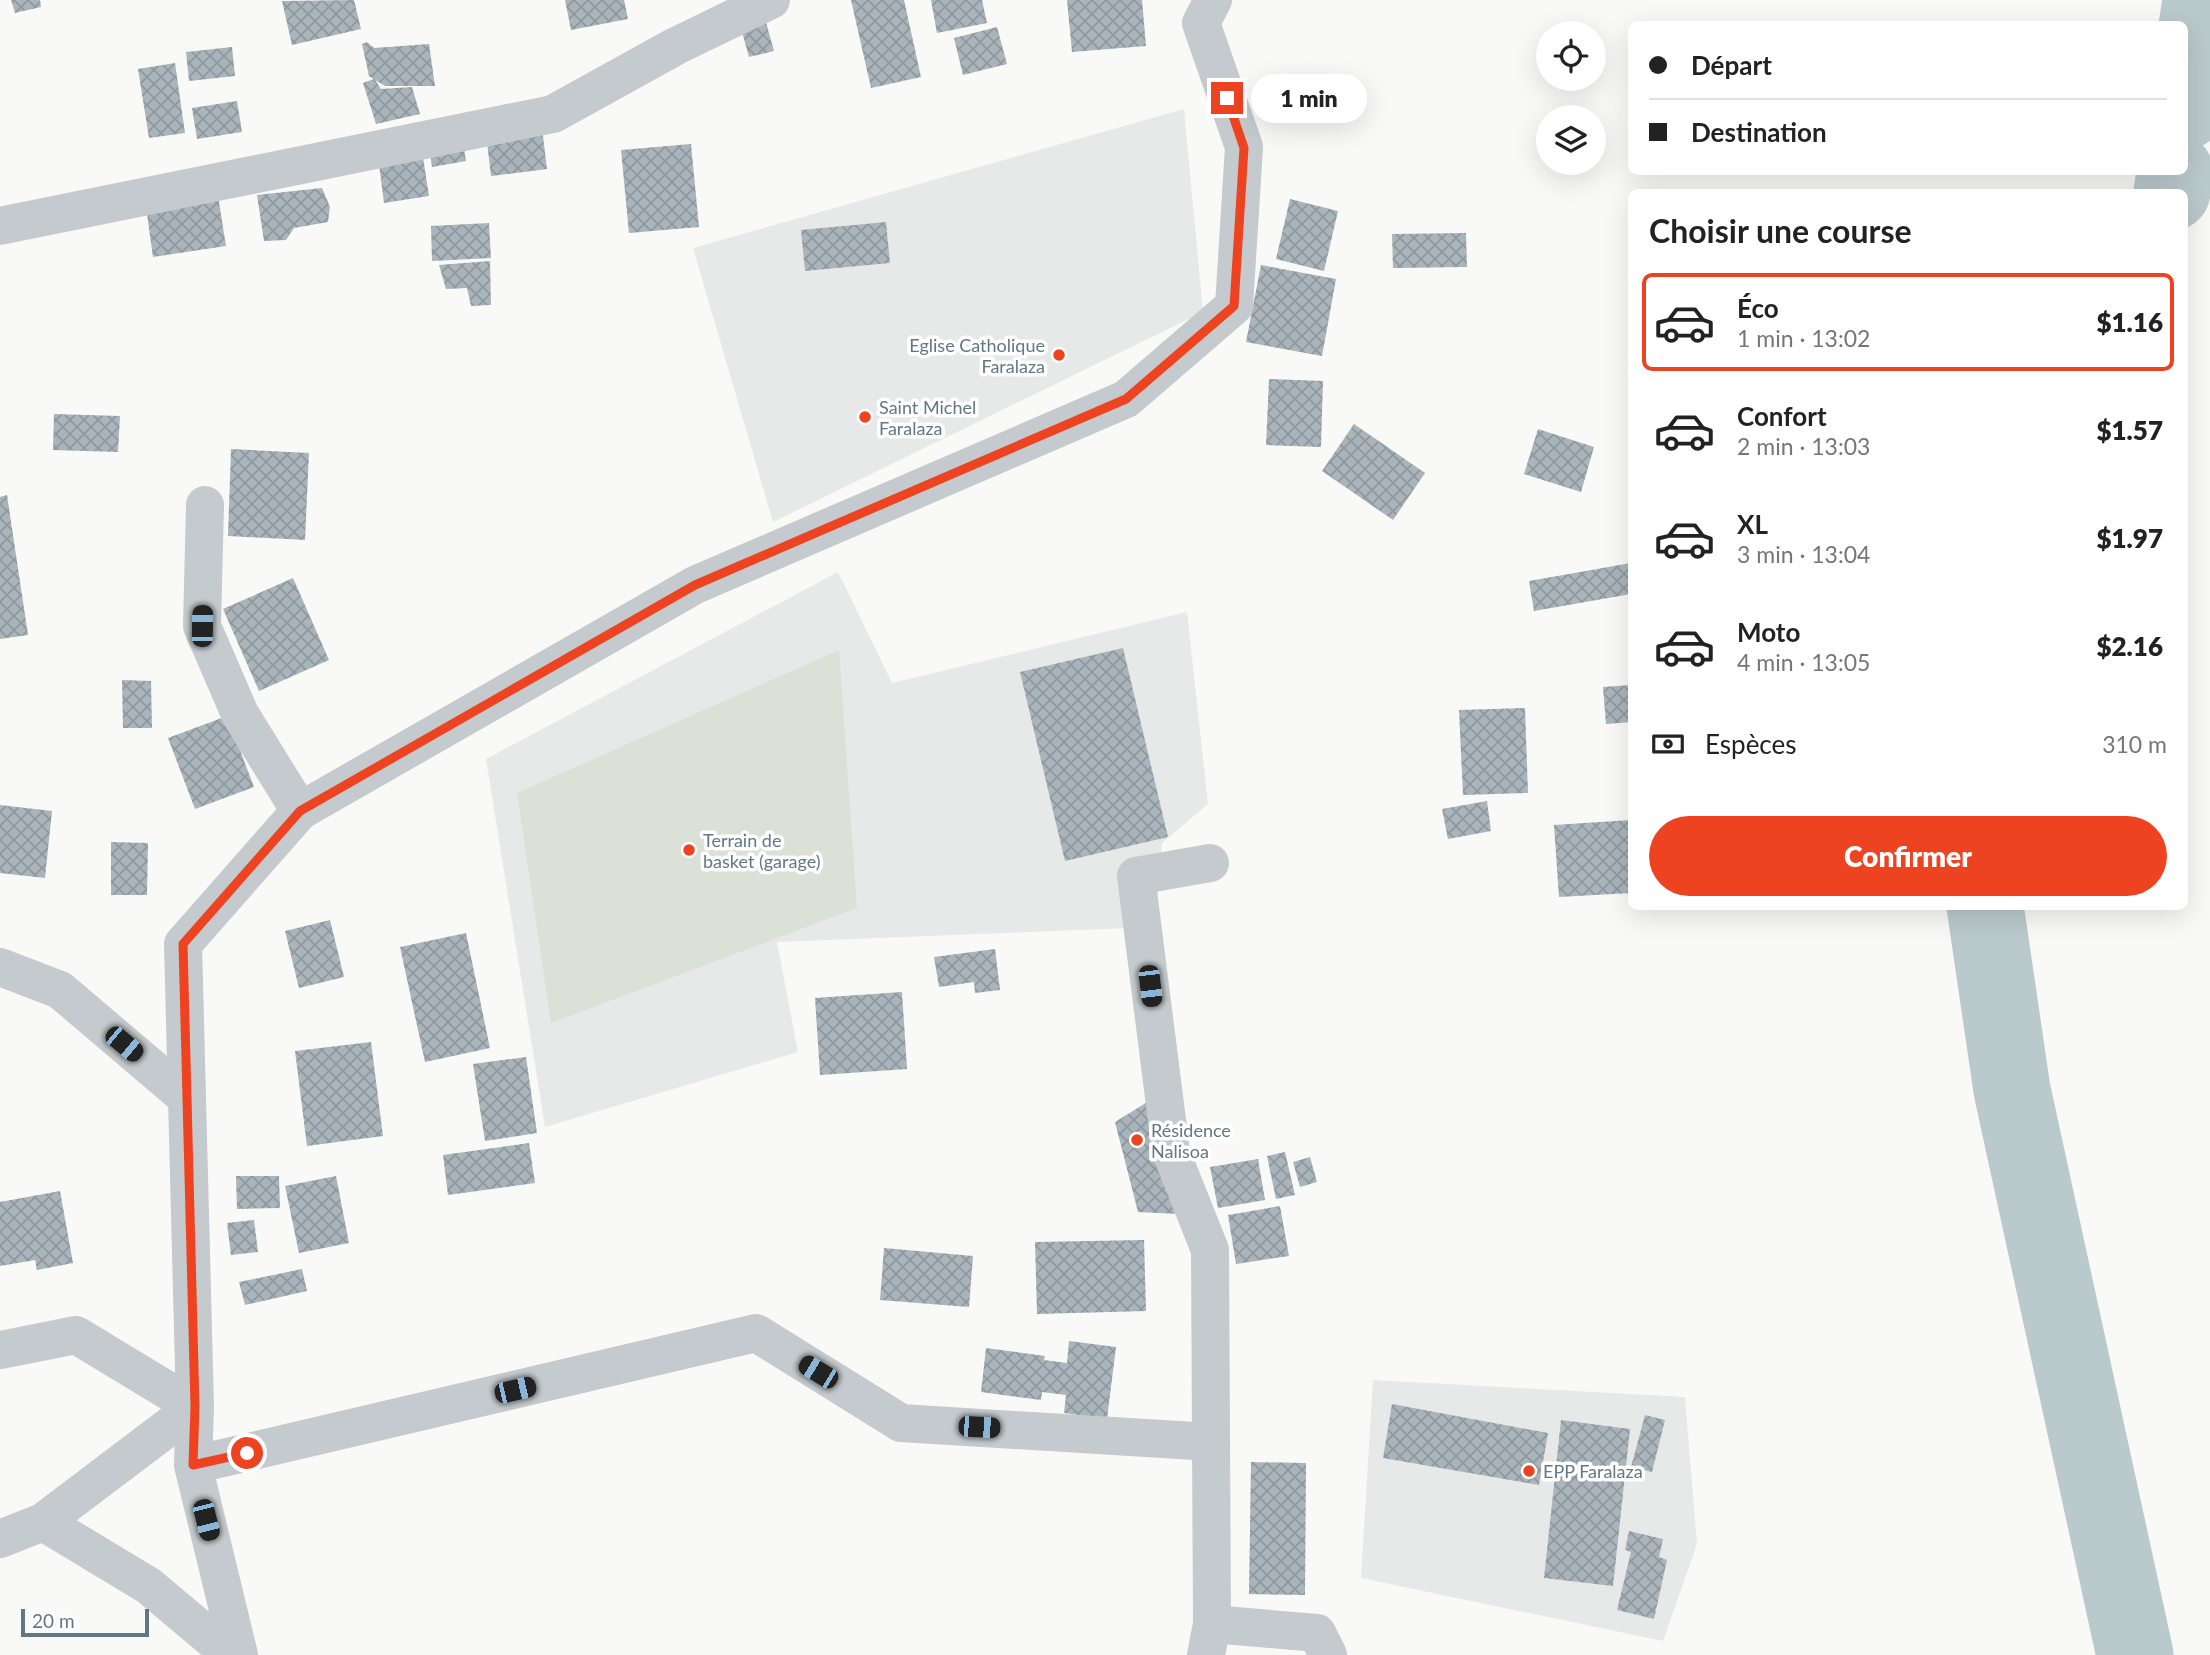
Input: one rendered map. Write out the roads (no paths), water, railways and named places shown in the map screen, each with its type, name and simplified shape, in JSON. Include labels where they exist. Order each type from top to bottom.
[{"type":"street","points":[[0,226],[552,114],[676,46],[771,0]]},
{"type":"street","points":[[239,1655],[193,1465],[195,1407],[183,944],[300,811],[695,585],[1126,399],[1234,306],[1244,148],[1200,23],[1213,0]]},
{"type":"street","points":[[205,505],[202,626],[240,713],[300,811]]},
{"type":"street","points":[[1210,863],[1136,876],[1171,1152],[1210,1250],[1209,1640],[1317,1633],[1328,1655]]},
{"type":"street","points":[[0,967],[60,990],[187,1098]]},
{"type":"street","points":[[193,1465],[756,1334],[901,1423],[1211,1442]]},
{"type":"street","points":[[0,1350],[76,1335],[195,1407]]},
{"type":"street","points":[[2,1545],[43,1522],[195,1407]]},
{"type":"street","points":[[43,1522],[149,1587],[231,1655]]},
{"type":"waterway","points":[[2188,86],[2201,0]]},
{"type":"waterway","points":[[2172,189],[2175,175]]},
{"type":"waterway","points":[[1986,910],[2012,1090],[2135,1655]]},
{"type":"place","name":"Eglise Catholique Faralaza","points":[[1059,355]]},
{"type":"place","name":"Saint Michel Faralaza","points":[[865,417]]},
{"type":"place","name":"Terrain de basket (garage)","points":[[689,850]]},
{"type":"place","name":"Résidence Nalisoa","points":[[1137,1140]]},
{"type":"place","name":"EPP Faralaza","points":[[1529,1471]]}]
